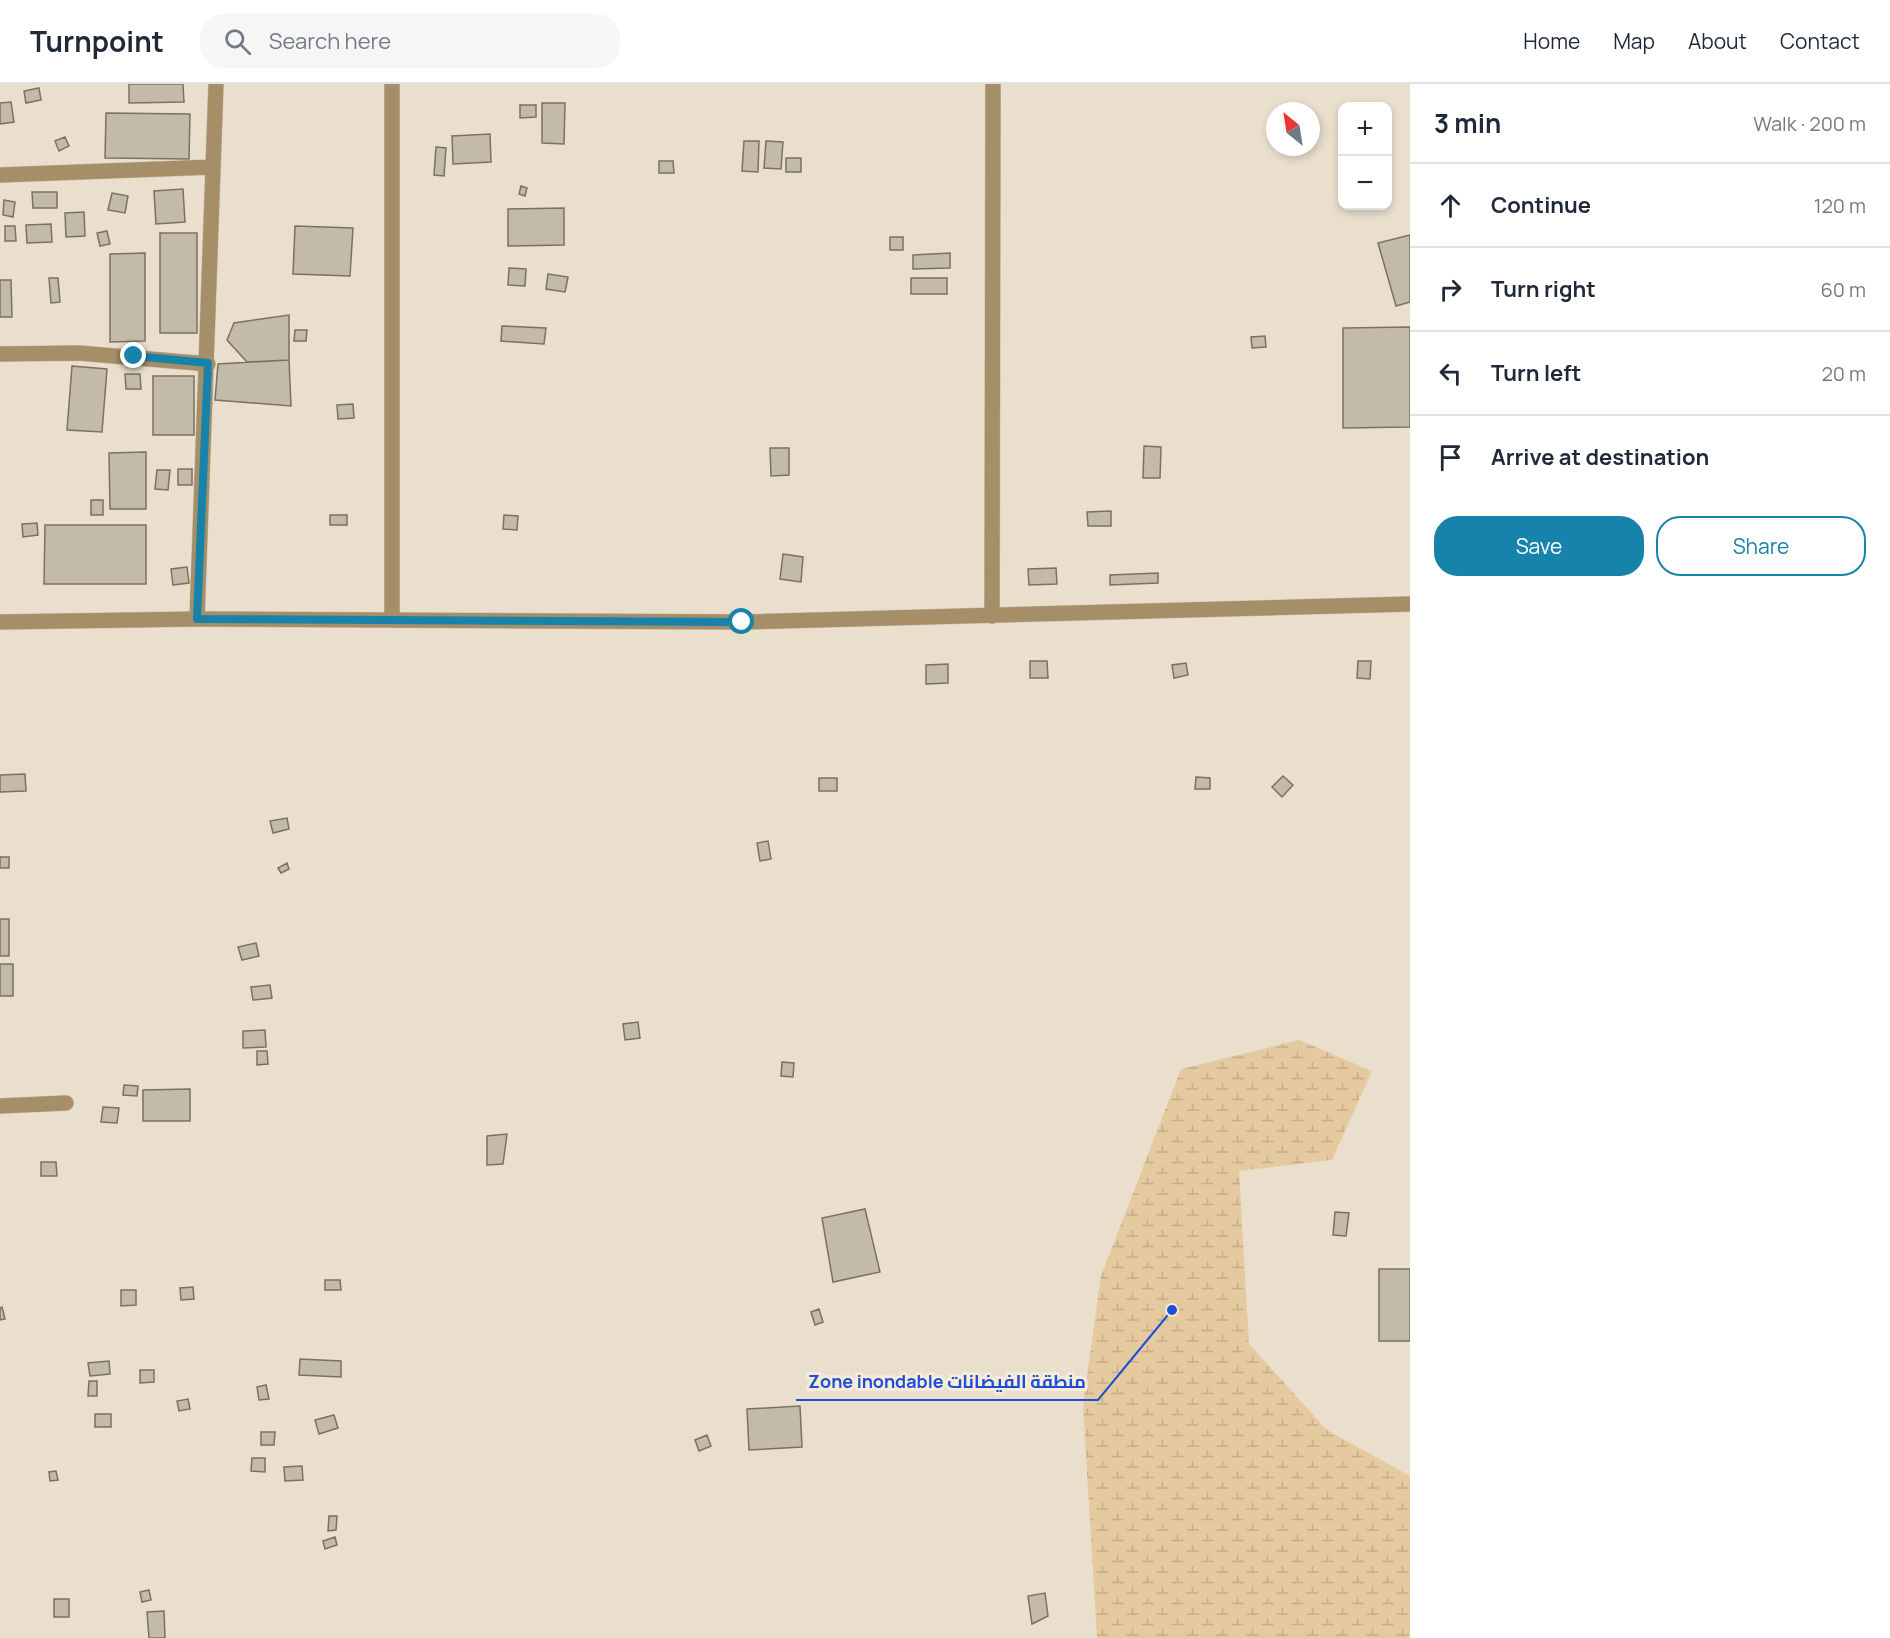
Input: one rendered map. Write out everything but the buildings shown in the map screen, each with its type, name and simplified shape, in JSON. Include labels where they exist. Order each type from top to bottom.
[{"type":"street","points":[[197,619],[208,363],[216,84]]},
{"type":"street","points":[[392,84],[392,619]]},
{"type":"street","points":[[992,616],[993,84]]},
{"type":"street","points":[[0,175],[213,167]]},
{"type":"street","points":[[0,354],[79,352],[208,363]]},
{"type":"street","points":[[0,622],[392,619],[742,622],[1410,604]]},
{"type":"street","points":[[0,1106],[66,1103]]},
{"type":"green space","points":[[1299,1040],[1372,1071],[1332,1160],[1239,1171],[1249,1344],[1327,1430],[1410,1476],[1410,1638],[1097,1638],[1083,1405],[1101,1276],[1181,1069]]},
{"type":"place","name":"Zone inondable منطقة الفيضانات","points":[[1172,1310]]},
{"type":"route","points":[[134,356],[208,363],[197,619],[742,622]]}]
